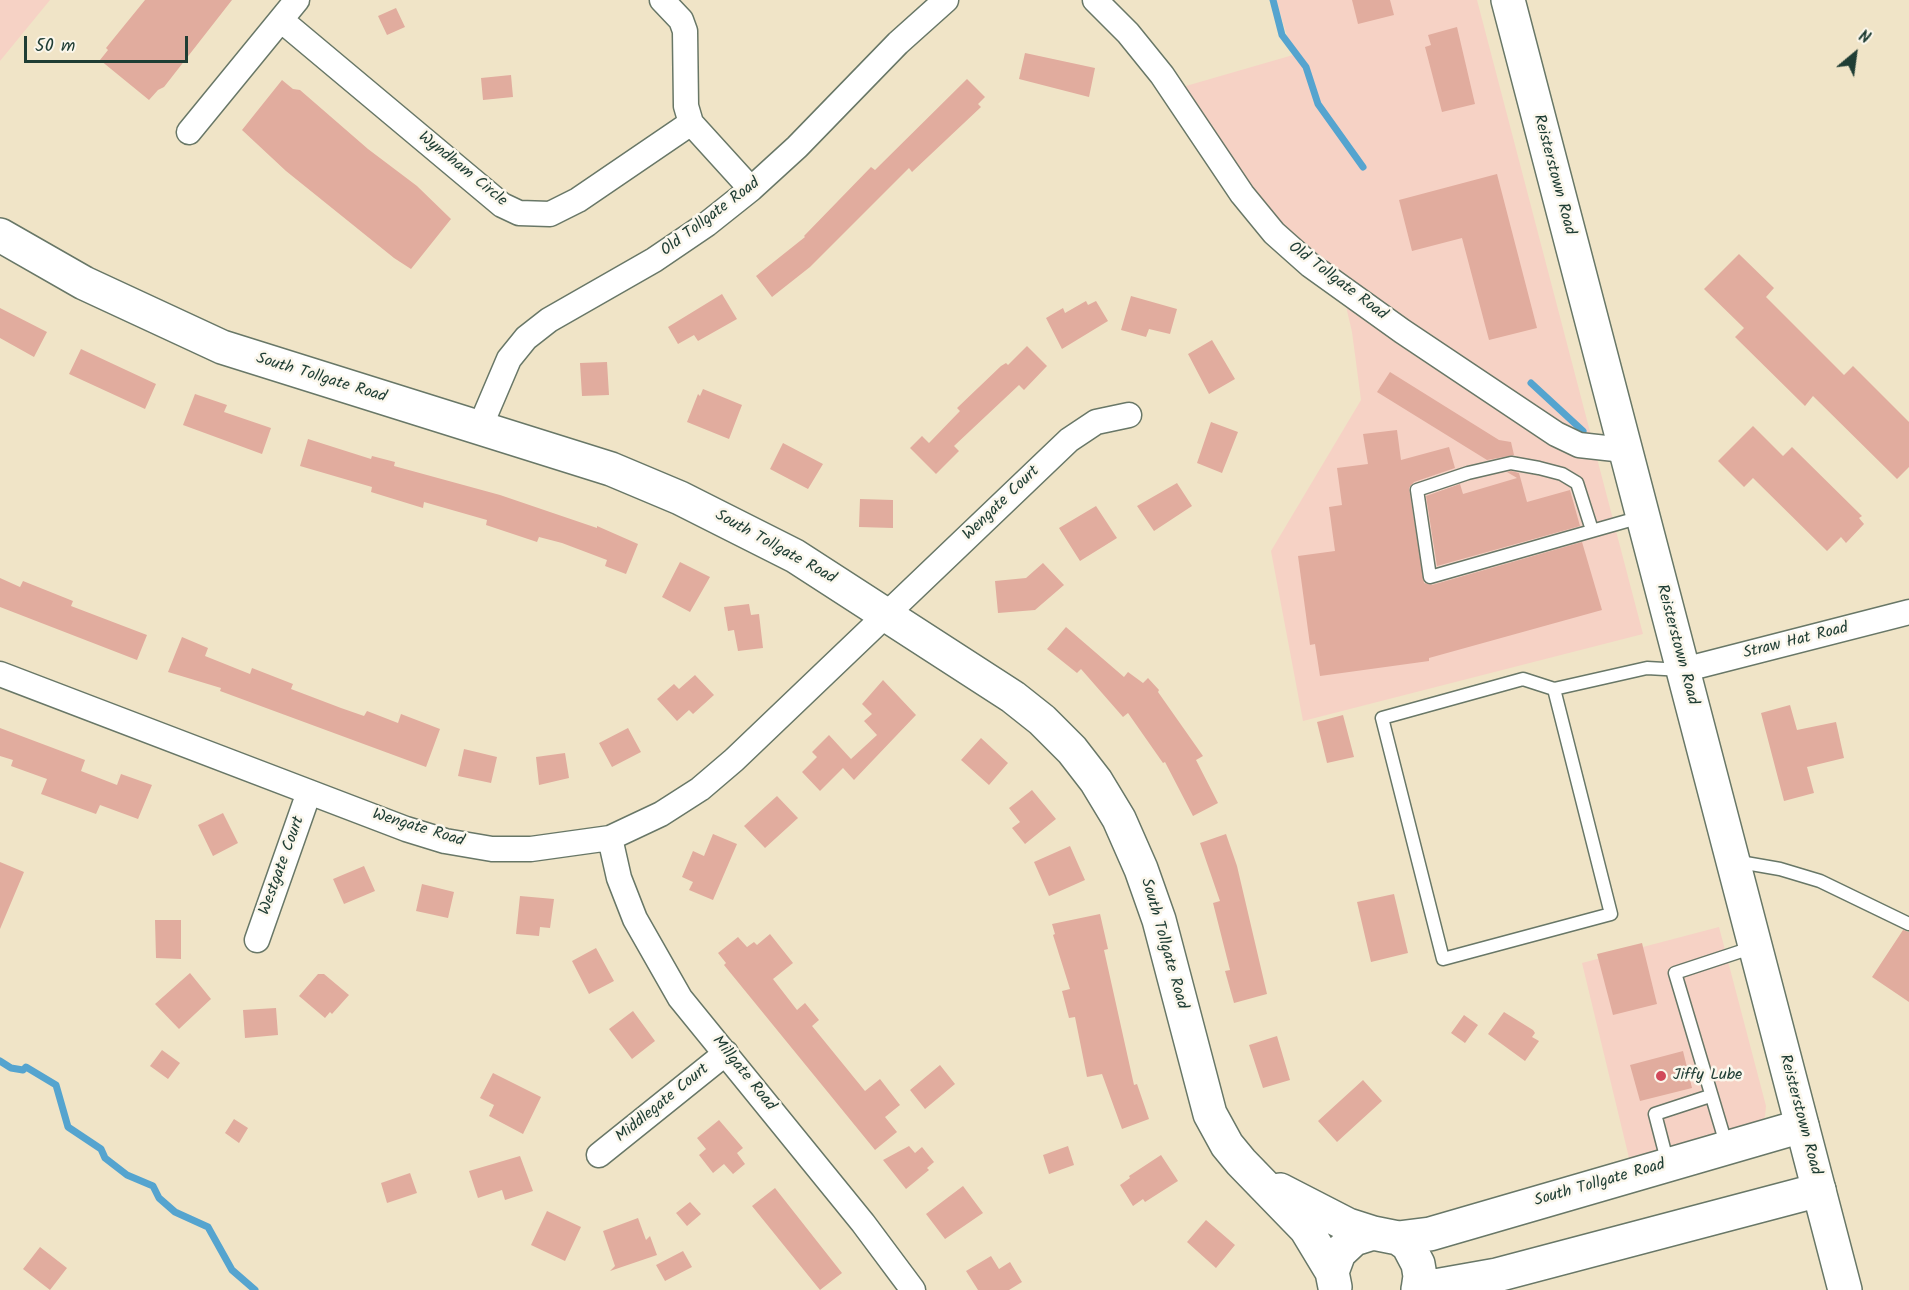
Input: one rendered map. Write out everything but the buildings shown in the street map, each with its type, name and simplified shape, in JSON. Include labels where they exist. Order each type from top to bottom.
[{"type":"street","points":[[189,132],[297,0]]},
{"type":"street","points":[[662,0],[677,14],[685,31],[686,106],[691,123],[751,189]]},
{"type":"street","name":"Old Tollgate Road","points":[[480,427],[509,359],[526,338],[549,320],[654,260],[707,224],[751,189],[797,147],[898,43],[946,0]]},
{"type":"street","name":"Old Tollgate Road","points":[[1095,0],[1128,33],[1162,75],[1242,194],[1274,233],[1310,265],[1402,331],[1556,434],[1579,445],[1624,450]]},
{"type":"street","name":"Reisterstown Road","points":[[1508,0],[1845,1290]]},
{"type":"street","name":"Wyndham Circle","points":[[281,20],[502,205],[519,213],[550,214],[578,200],[629,168],[691,123]]},
{"type":"street","name":"South Tollgate Road","points":[[0,235],[84,283],[222,347],[611,469],[680,498],[795,556],[989,681],[1042,720],[1072,750],[1096,781],[1119,819],[1142,869],[1159,920],[1210,1114],[1227,1145],[1306,1230],[1334,1281]]},
{"type":"street","name":"Wengate Court","points":[[886,613],[1069,440],[1096,422],[1129,415]]},
{"type":"street","name":"Straw Hat Road","points":[[1683,670],[1909,612]]},
{"type":"street","name":"Wengate Road","points":[[0,675],[406,829],[445,841],[492,849],[531,849],[610,838],[661,814],[700,789],[734,760],[886,613]]},
{"type":"street","name":"Westgate Court","points":[[257,940],[309,792]]},
{"type":"street","name":"Millgate Road","points":[[610,838],[619,878],[635,919],[680,998],[863,1223],[913,1290]]},
{"type":"street","name":"Middlegate Court","points":[[599,1155],[726,1053]]},
{"type":"street","name":"South Tollgate Road","points":[[1261,1183],[1290,1194],[1348,1226],[1386,1235],[1430,1234],[1802,1126]]},
{"type":"street","points":[[1334,1281],[1345,1246],[1354,1239],[1386,1235],[1408,1245],[1418,1264],[1418,1290],[1497,1275],[1819,1190]]},
{"type":"lane","points":[[1592,530],[1577,483],[1562,474],[1539,468],[1512,463],[1468,473],[1417,490],[1430,577],[1642,516]]},
{"type":"lane","points":[[1554,689],[1611,914],[1443,959],[1382,718],[1523,679],[1554,689],[1647,668],[1683,670]]},
{"type":"lane","points":[[1733,861],[1780,869],[1820,881],[1909,924]]},
{"type":"lane","points":[[1727,1147],[1675,973],[1755,947]]},
{"type":"lane","points":[[1668,1164],[1654,1114],[1710,1096]]},
{"type":"shaded area","points":[[0,0],[50,0],[0,61]]},
{"type":"shaded area","points":[[1276,0],[1477,0],[1643,634],[1303,721],[1271,551],[1361,400],[1352,332],[1338,272],[1280,227],[1179,88],[1293,55]]},
{"type":"shaded area","points":[[1719,927],[1766,1106],[1765,1117],[1757,1124],[1630,1162],[1582,963]]},
{"type":"waterway","points":[[1273,0],[1282,35],[1306,67],[1318,104],[1363,167]]},
{"type":"waterway","points":[[1531,383],[1583,431]]},
{"type":"waterway","points":[[0,1061],[11,1068],[23,1070],[26,1067],[56,1085],[68,1127],[101,1149],[105,1158],[127,1175],[153,1186],[159,1198],[175,1212],[208,1227],[232,1270],[255,1290]]},
{"type":"place","name":"Jiffy Lube","points":[[1661,1076]]}]
